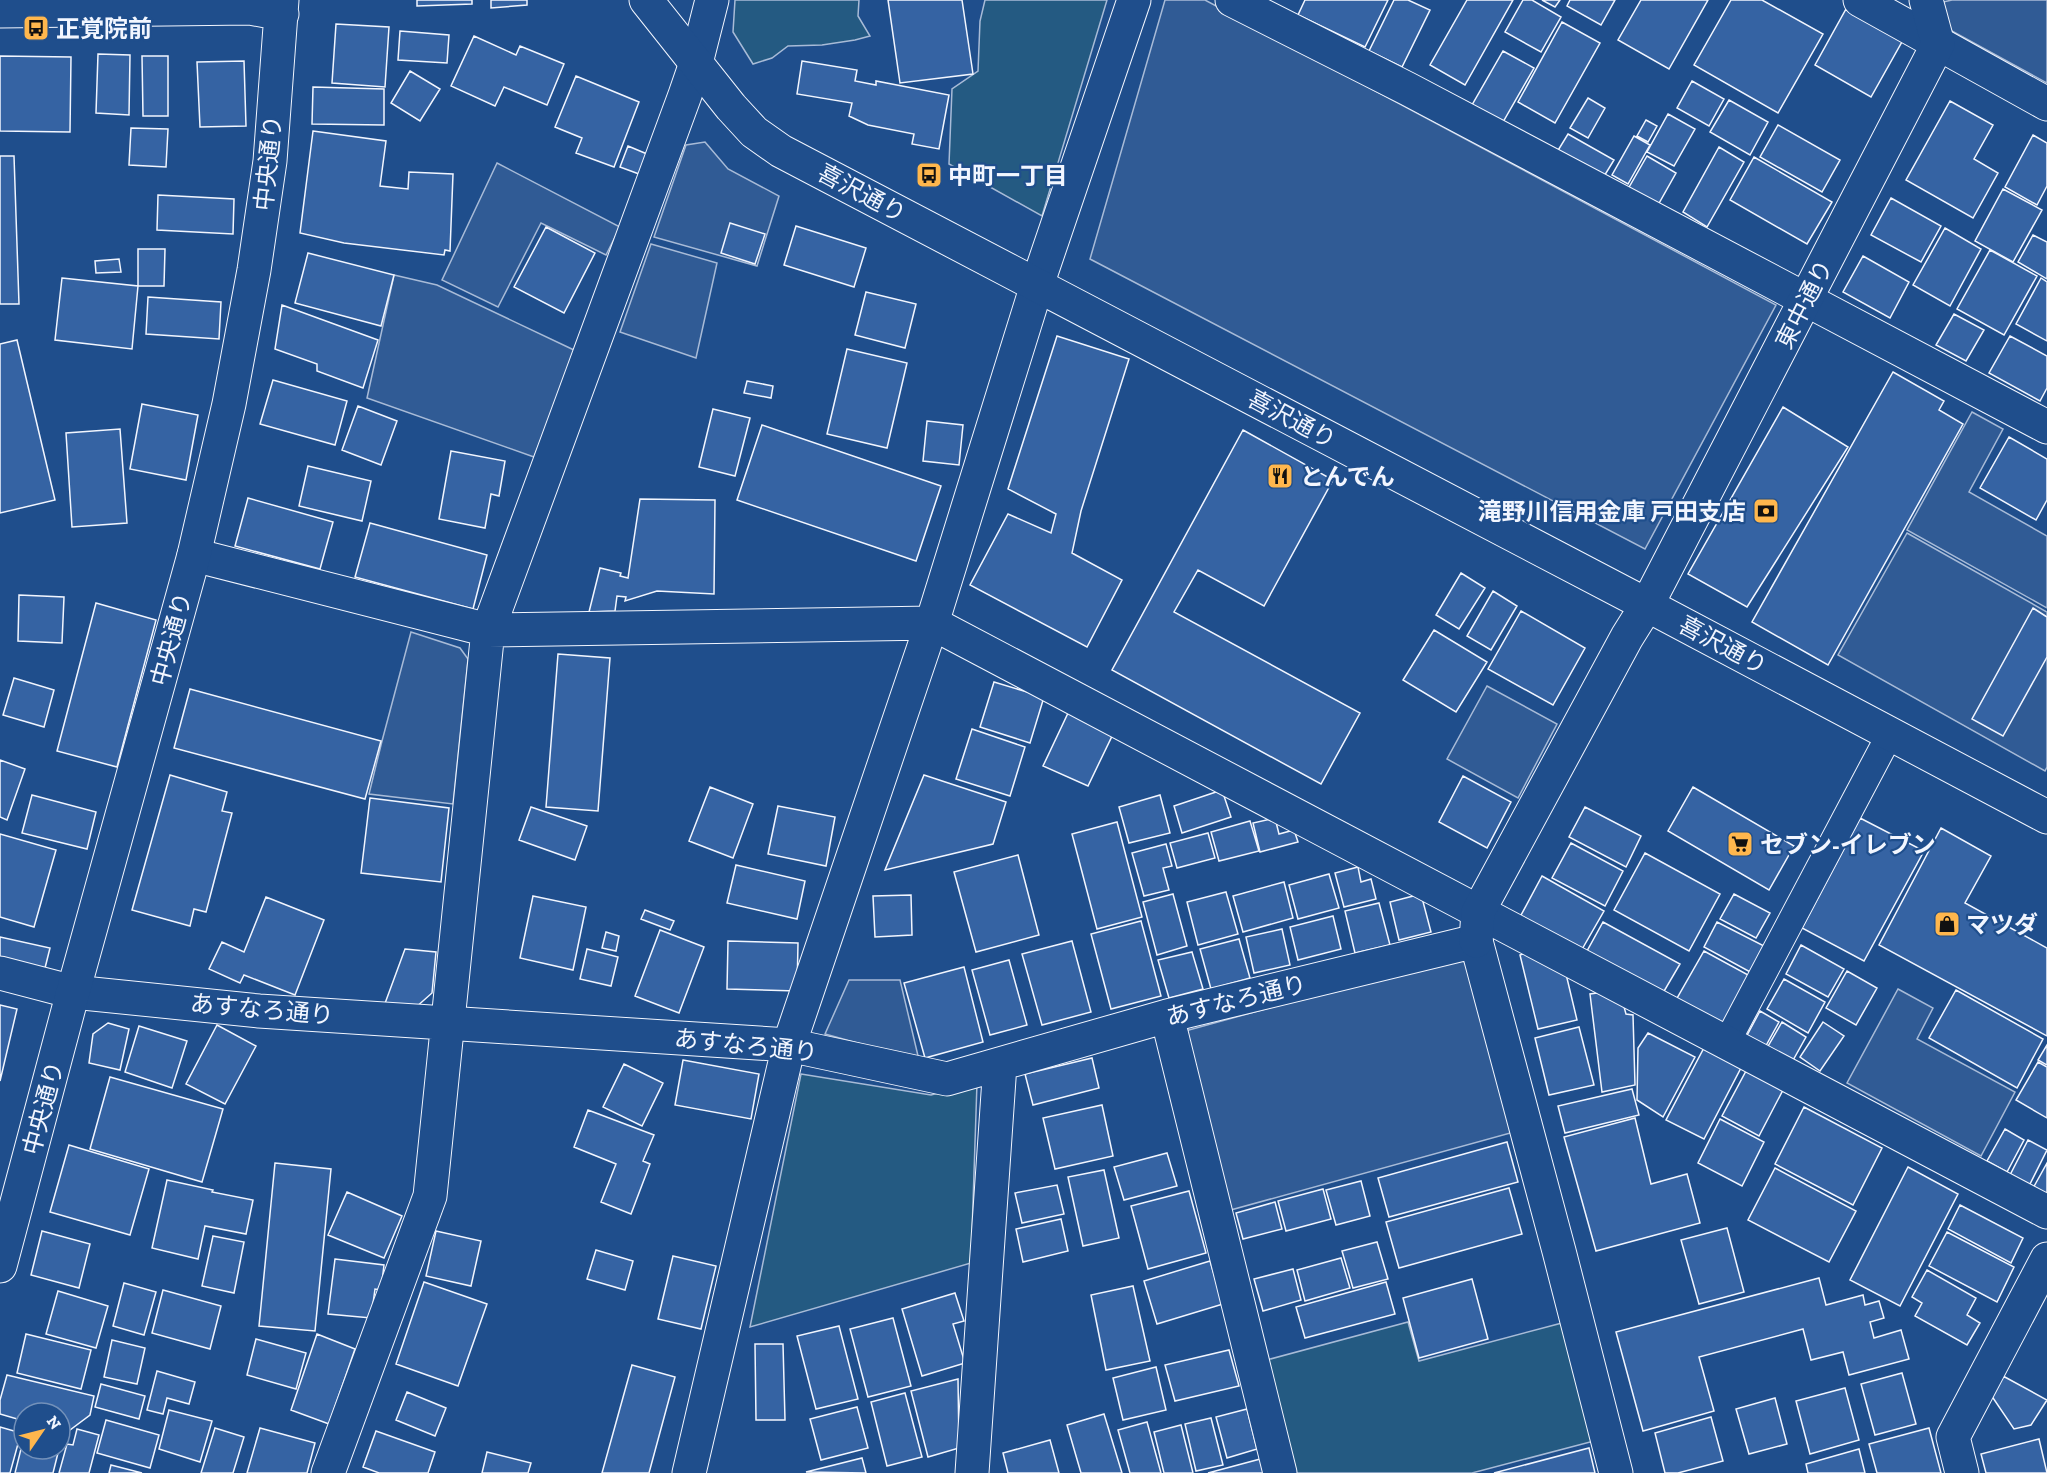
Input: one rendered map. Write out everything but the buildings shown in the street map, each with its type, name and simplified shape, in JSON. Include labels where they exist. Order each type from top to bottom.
[{"type":"street","name":"喜沢通り","points":[[645,0],[754,132],[781,151],[1647,604],[2047,817]]},
{"type":"street","points":[[328,1473],[430,1196],[488,630],[696,63],[712,0]]},
{"type":"street","points":[[689,1473],[789,1045],[932,623],[1037,285],[1134,0]]},
{"type":"street","points":[[1232,0],[1408,89],[2047,427]]},
{"type":"street","points":[[1860,0],[2047,104]]},
{"type":"street","points":[[1926,0],[1938,44]]},
{"type":"street","points":[[0,11],[282,7]]},
{"type":"street","name":"中央通り","points":[[0,1266],[194,555],[229,404],[254,270],[270,161],[282,7]]},
{"type":"street","name":"東中通り","points":[[1477,927],[1626,637],[1647,604],[1807,300],[1938,44]]},
{"type":"street","points":[[194,555],[488,630],[932,623],[1341,838],[1477,927],[1727,1042],[2047,1212]]},
{"type":"street","points":[[1727,1042],[1890,734]]},
{"type":"street","points":[[1477,927],[1616,1473]]},
{"type":"street","name":"あすなろ通り","points":[[0,973],[74,992],[259,1011],[789,1045],[947,1079],[1477,927]]},
{"type":"street","points":[[1167,1017],[1280,1473]]},
{"type":"street","points":[[972,1473],[1000,1064]]},
{"type":"street","points":[[1962,1473],[1953,1437],[2047,1259]]},
{"type":"shaded area","points":[[735,0],[859,0],[858,16],[870,36],[822,45],[788,46],[772,58],[753,64],[733,32]]},
{"type":"shaded area","points":[[985,0],[1107,0],[1042,216],[949,164],[952,89],[978,71],[980,21]]},
{"type":"shaded area","points":[[1165,0],[1205,0],[1776,305],[1645,549],[1090,259]]},
{"type":"shaded area","points":[[1952,0],[2047,0],[2047,83],[1950,30],[1943,2]]},
{"type":"shaded area","points":[[705,142],[728,169],[779,196],[757,266],[654,237],[686,145]]},
{"type":"shaded area","points":[[497,163],[620,227],[606,255],[541,223],[498,307],[442,280]]},
{"type":"shaded area","points":[[651,244],[717,263],[696,358],[620,332]]},
{"type":"shaded area","points":[[394,275],[437,285],[576,351],[534,457],[367,398]]},
{"type":"shaded area","points":[[1972,412],[2003,429],[1969,492],[2047,536],[2047,608],[1907,530]]},
{"type":"shaded area","points":[[1907,533],[2047,612],[2047,767],[2045,771],[1838,655]]},
{"type":"shaded area","points":[[411,632],[460,648],[468,659],[453,804],[369,794]]},
{"type":"shaded area","points":[[1487,686],[1557,724],[1518,798],[1447,759]]},
{"type":"shaded area","points":[[1465,954],[1514,1132],[1227,1211],[1178,1033]]},
{"type":"shaded area","points":[[849,980],[900,980],[919,1060],[825,1034]]},
{"type":"shaded area","points":[[1898,989],[1933,1008],[1917,1039],[2015,1092],[1981,1156],[1847,1083]]},
{"type":"shaded area","points":[[801,1074],[931,1095],[977,1083],[971,1263],[750,1327]]},
{"type":"shaded area","points":[[1408,1322],[1419,1361],[1562,1323],[1594,1441],[1472,1473],[1294,1473],[1263,1361]]},
{"type":"place","name":"正覚院前","points":[[36,28]]},
{"type":"place","name":"中町一丁目","points":[[929,175]]},
{"type":"place","name":"とんでん","points":[[1280,476]]},
{"type":"place","name":"滝野川信用金庫 戸田支店","points":[[1766,511]]},
{"type":"place","name":"セブン-イレブン","points":[[1740,844]]},
{"type":"place","name":"マツダ","points":[[1947,924]]}]
